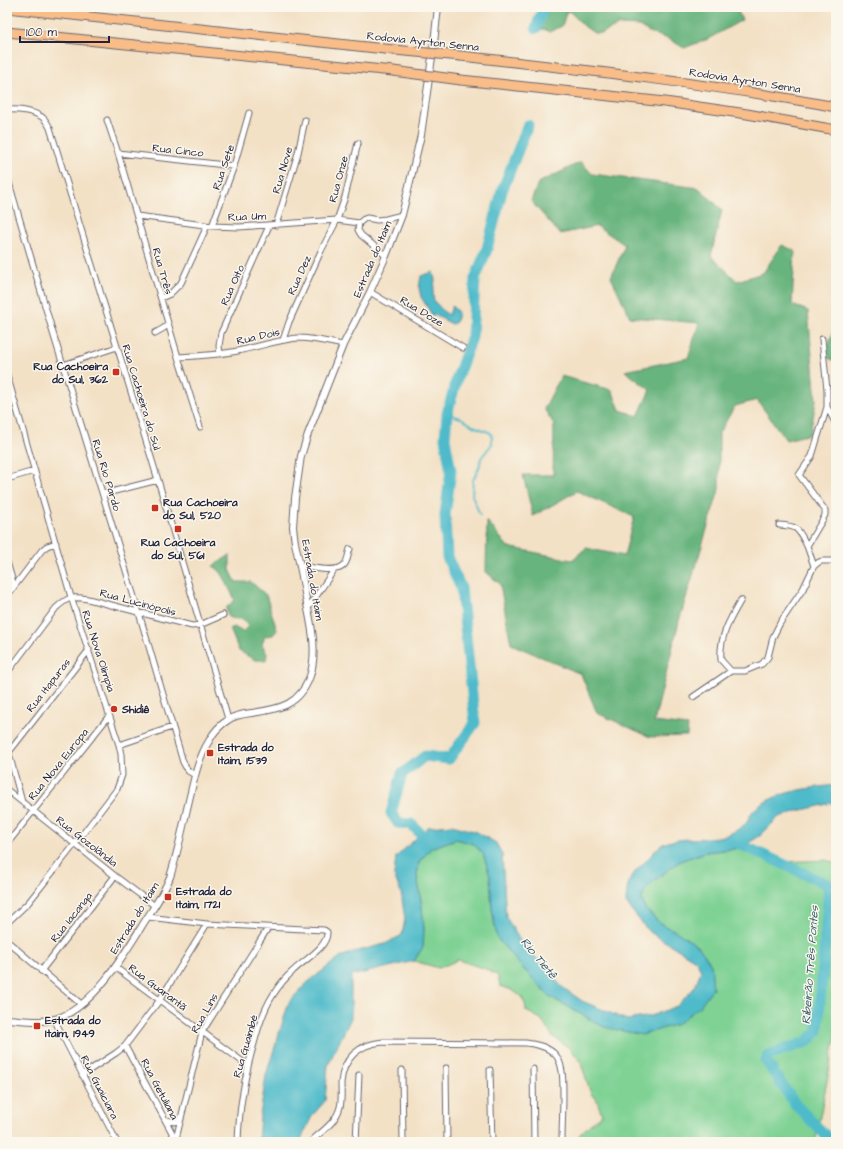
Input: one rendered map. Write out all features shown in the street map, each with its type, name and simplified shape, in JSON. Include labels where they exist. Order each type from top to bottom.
[{"type":"highway","name":"Rodovia Ayrton Senna","points":[[7,8],[595,71],[680,82],[800,100],[836,107]]},
{"type":"highway","points":[[7,32],[393,71],[461,80],[665,102],[747,114],[836,130]]},
{"type":"street","name":"Estrada do Itaim","points":[[7,1019],[33,1021],[54,1019],[63,1016],[81,1004],[96,990],[115,967],[162,893],[169,877],[199,761],[207,743],[228,719],[241,714],[284,707],[298,697],[310,677],[313,658],[313,641],[294,526],[298,471],[308,434],[343,345],[370,292],[402,215],[421,135],[438,7]]},
{"type":"street","name":"Rua Cachoeira do Sul","points":[[7,110],[27,112],[40,116],[44,118],[50,128],[158,480],[228,719]]},
{"type":"street","name":"Rua Sete","points":[[161,298],[170,294],[181,283],[210,226],[242,143],[249,113]]},
{"type":"street","name":"Rua Três","points":[[107,120],[200,427]]},
{"type":"street","name":"Rua Nove","points":[[276,225],[298,153],[305,120]]},
{"type":"street","name":"Rua Onze","points":[[337,220],[345,197],[358,143]]},
{"type":"street","name":"Rua Cinco","points":[[118,153],[234,166]]},
{"type":"street","name":"Rua Rio Pardo","points":[[7,176],[172,727],[185,766],[188,771],[195,775]]},
{"type":"street","name":"Rua Um","points":[[137,216],[210,226],[240,227],[337,220],[359,223],[367,218],[377,220],[402,215]]},
{"type":"street","name":"Rua Dez","points":[[283,340],[289,322],[321,251],[337,220]]},
{"type":"street","points":[[359,223],[358,230],[361,235],[386,256]]},
{"type":"street","name":"Rua Oito","points":[[220,354],[219,346],[221,333],[270,226]]},
{"type":"street","name":"Rua Doze","points":[[370,292],[463,348]]},
{"type":"street","points":[[155,333],[168,324]]},
{"type":"street","name":"Rua Dois","points":[[178,356],[220,354],[283,340],[310,339],[343,345]]},
{"type":"street","points":[[807,546],[825,515],[824,510],[799,475],[812,456],[827,407],[827,390],[822,339]]},
{"type":"street","points":[[63,365],[117,347]]},
{"type":"street","name":"Rua Nova Olímpia","points":[[7,376],[71,597],[119,745],[123,766],[120,782],[107,803],[28,902],[7,923]]},
{"type":"street","points":[[827,407],[836,424]]},
{"type":"street","points":[[7,479],[34,471]]},
{"type":"street","points":[[103,494],[158,480]]},
{"type":"street","points":[[779,525],[793,526],[797,528],[807,546],[814,566]]},
{"type":"street","points":[[7,596],[42,550],[47,546],[56,543]]},
{"type":"street","points":[[300,566],[334,570],[344,566],[350,549]]},
{"type":"street","points":[[693,697],[731,670],[745,671],[766,661],[778,627],[803,589],[814,566],[822,561],[836,561]]},
{"type":"street","points":[[7,562],[14,586]]},
{"type":"street","points":[[308,608],[334,570]]},
{"type":"street","points":[[7,673],[56,608],[64,600],[71,597]]},
{"type":"street","name":"Rua Lucinópolis","points":[[71,597],[88,599],[192,626],[200,625]]},
{"type":"street","points":[[731,670],[721,660],[720,655],[724,631],[741,600]]},
{"type":"street","points":[[200,625],[224,615]]},
{"type":"street","name":"Rua Itapuras","points":[[8,749],[89,650]]},
{"type":"street","name":"Rua Nova Europa","points":[[7,844],[109,716]]},
{"type":"street","points":[[119,745],[172,727]]},
{"type":"street","points":[[8,749],[22,802]]},
{"type":"street","name":"Rua Gozolândia","points":[[7,790],[155,906]]},
{"type":"street","name":"Rua Iacanga","points":[[42,971],[115,876]]},
{"type":"street","name":"Rua Guaimbé","points":[[148,917],[207,924],[324,930],[327,932],[328,935],[324,944],[292,971],[281,983],[272,997],[261,1020],[247,1065],[239,1116],[238,1142]]},
{"type":"street","points":[[82,1075],[126,1046],[159,1000],[207,924]]},
{"type":"street","name":"Rua Lins","points":[[177,1141],[202,1032],[268,928]]},
{"type":"street","points":[[7,941],[81,1004]]},
{"type":"street","name":"Rua Guarantã","points":[[115,967],[247,1065]]},
{"type":"street","name":"Rua Guaiciara","points":[[54,1019],[117,1142]]},
{"type":"street","points":[[310,1142],[324,1131],[337,1114],[340,1107],[341,1081],[343,1072],[348,1062],[362,1046],[383,1042],[526,1043],[539,1044],[546,1047],[556,1056],[562,1067],[562,1142]]},
{"type":"street","name":"Rua Getuliana","points":[[126,1046],[177,1141]]},
{"type":"street","points":[[446,1068],[447,1142]]},
{"type":"street","points":[[533,1069],[534,1142]]},
{"type":"street","points":[[402,1070],[403,1142]]},
{"type":"street","points":[[490,1070],[492,1142]]},
{"type":"street","points":[[356,1142],[359,1074]]},
{"type":"street","points":[[166,1120],[174,1122],[181,1119]]},
{"type":"green space","points":[[540,7],[736,7],[742,20],[708,39],[684,48],[671,40],[649,32],[639,26],[620,25],[602,33],[594,33],[584,26],[569,11],[566,13],[562,26],[549,32],[544,29],[539,30],[537,16]]},
{"type":"green space","points":[[581,162],[592,174],[699,188],[722,210],[711,256],[737,281],[763,273],[782,245],[795,251],[792,305],[808,311],[816,401],[810,434],[786,440],[757,400],[735,406],[719,433],[719,490],[679,621],[654,722],[688,726],[687,736],[650,737],[597,713],[581,674],[511,644],[500,584],[486,572],[487,521],[508,547],[572,560],[586,548],[624,556],[634,517],[577,491],[533,516],[523,475],[553,475],[554,424],[544,409],[561,376],[612,390],[620,410],[638,416],[650,390],[625,371],[688,358],[699,323],[630,317],[611,277],[625,245],[597,226],[560,234],[531,201],[538,183]]},
{"type":"green space","points":[[836,321],[836,361],[825,357]]},
{"type":"green space","points":[[230,555],[230,570],[236,582],[251,582],[266,595],[277,630],[273,635],[265,636],[262,644],[267,654],[266,660],[255,660],[239,651],[230,629],[234,627],[243,632],[248,626],[242,619],[228,617],[226,608],[235,600],[222,574],[213,566]]},
{"type":"green space","points":[[456,839],[474,844],[483,854],[490,876],[492,909],[497,938],[549,996],[604,1027],[677,1024],[711,964],[677,932],[660,923],[645,909],[642,899],[645,890],[656,879],[680,861],[706,852],[741,848],[781,862],[825,860],[836,863],[836,1035],[816,1137],[817,1142],[579,1142],[579,1135],[602,1115],[596,1098],[591,1094],[580,1060],[568,1047],[552,1036],[541,1019],[526,1011],[524,1001],[518,994],[510,989],[500,986],[498,976],[486,969],[458,960],[439,968],[414,961],[423,947],[424,929],[417,875],[419,862],[431,848]]},
{"type":"water","points":[[433,272],[435,280],[433,294],[434,301],[444,312],[449,315],[452,306],[458,312],[456,322],[452,324],[432,315],[421,297],[419,288],[421,276]]},
{"type":"water","points":[[836,785],[836,802],[779,817],[761,835],[741,848],[706,852],[680,861],[656,879],[645,890],[642,899],[645,909],[660,923],[698,946],[711,964],[713,988],[699,1007],[677,1024],[642,1035],[604,1027],[549,996],[497,938],[492,909],[490,876],[483,854],[474,844],[456,839],[431,848],[419,862],[417,875],[424,929],[423,947],[414,961],[351,976],[351,1018],[328,1065],[325,1101],[312,1116],[300,1142],[258,1142],[266,1075],[289,1002],[307,983],[340,957],[385,944],[402,935],[405,919],[401,893],[394,875],[396,857],[428,827],[452,825],[477,832],[496,843],[502,854],[506,917],[519,939],[562,987],[582,1001],[627,1020],[651,1016],[677,1006],[694,988],[701,971],[697,961],[648,931],[626,903],[627,889],[630,879],[636,871],[656,849],[663,844],[677,840],[712,838],[727,835],[745,824],[755,809],[773,798],[794,791]]},
{"type":"waterway","points":[[536,28],[544,7]]},
{"type":"waterway","points":[[425,838],[411,824],[398,823],[391,813],[402,774],[425,756],[449,759],[475,723],[461,588],[447,557],[445,515],[451,471],[445,438],[447,414],[457,378],[472,337],[475,279],[487,249],[502,191],[528,125]]},
{"type":"waterway","points":[[447,414],[461,418],[473,426],[491,433],[492,444],[481,458],[479,468],[473,480],[472,495],[480,515]]},
{"type":"waterway","name":"Ribeirão Três Pontes","points":[[735,842],[829,885],[818,1031],[807,1042],[768,1055],[766,1061],[795,1104],[832,1142]]},
{"type":"place","name":"Rua Cachoeira do Sul, 362","points":[[116,372]]},
{"type":"place","name":"Rua Cachoeira do Sul, 520","points":[[155,508]]},
{"type":"place","name":"Rua Cachoeira do Sul, 561","points":[[178,529]]},
{"type":"place","name":"Shidiê","points":[[114,709]]},
{"type":"place","name":"Estrada do Itaim, 1539","points":[[210,753]]},
{"type":"place","name":"Estrada do Itaim, 1721","points":[[168,897]]},
{"type":"place","name":"Estrada do Itaim, 1949","points":[[37,1026]]},
{"type":"water label","name":"Rio Tietê","points":[[539,958]]}]
